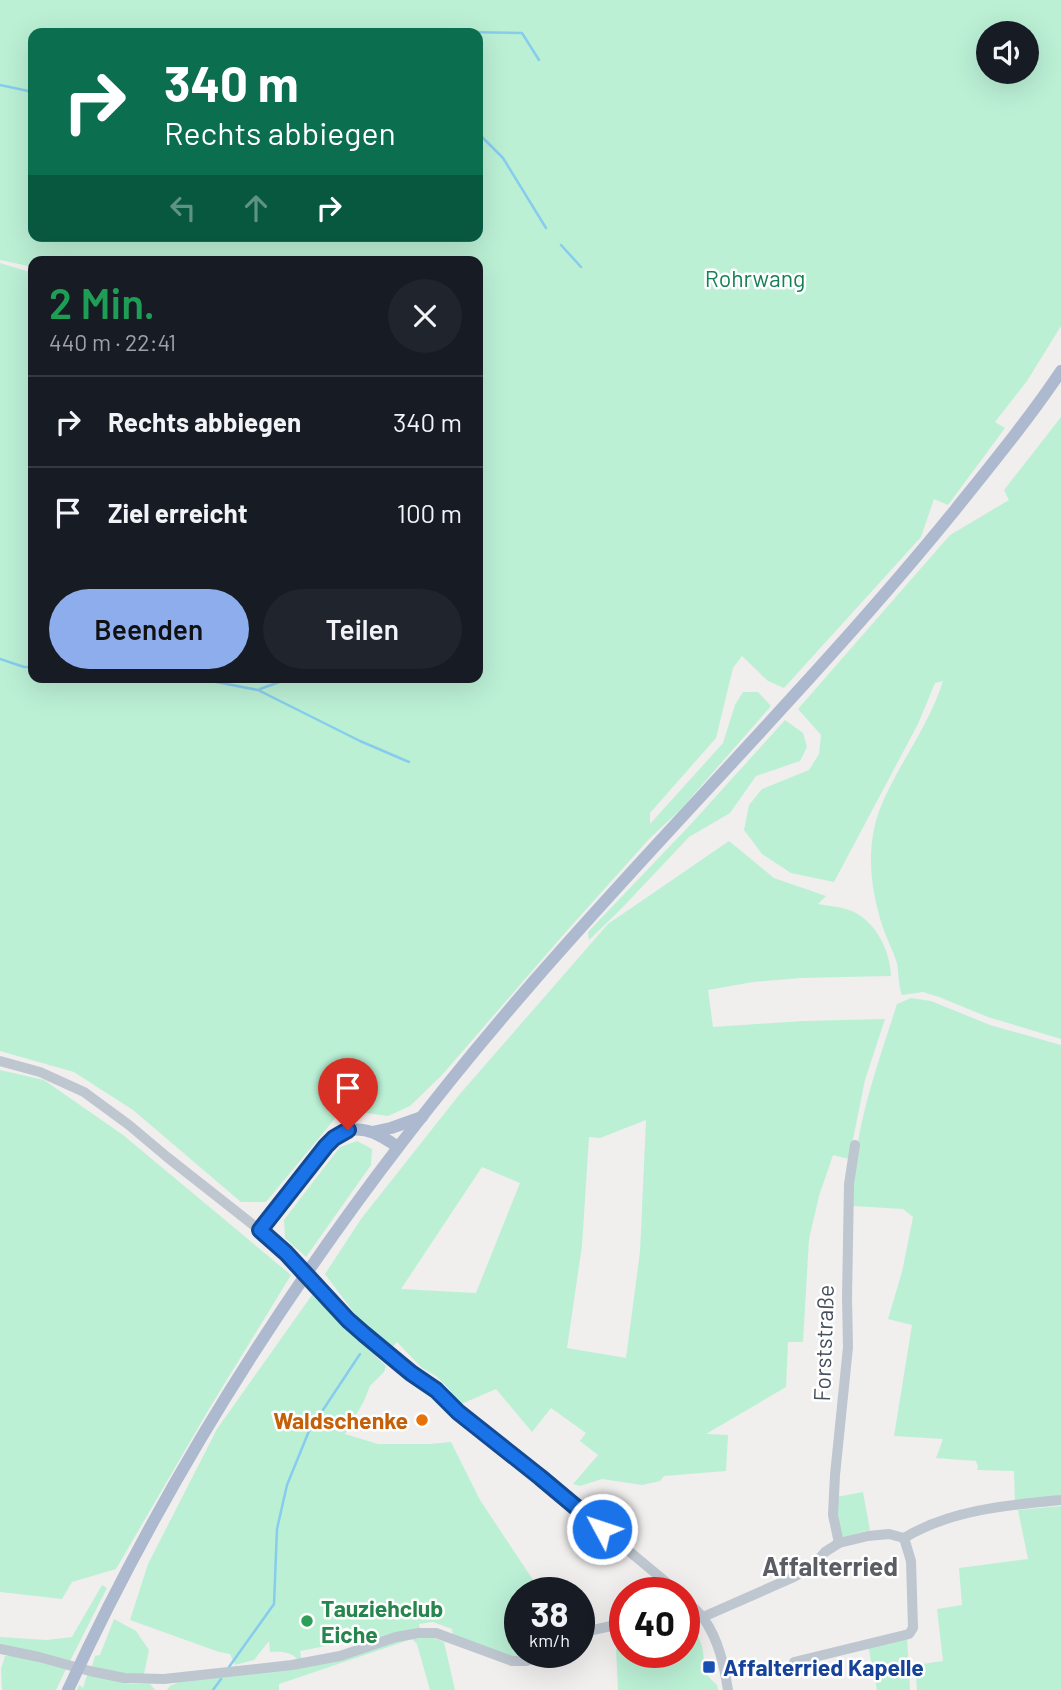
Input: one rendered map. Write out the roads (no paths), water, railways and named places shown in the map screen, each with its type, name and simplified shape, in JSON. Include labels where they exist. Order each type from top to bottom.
[{"type":"main road","points":[[70,1686],[139,1548],[218,1410],[300,1283],[398,1147],[548,964],[896,581],[983,475],[1061,371]]},
{"type":"main road","points":[[260,1230],[334,1138],[348,1130],[372,1132],[422,1117]]},
{"type":"main road","points":[[372,1132],[398,1147]]},
{"type":"street","points":[[0,1060],[40,1072],[84,1092],[129,1125],[286,1253],[364,1334],[436,1390],[458,1412],[660,1577]]},
{"type":"street","name":"Forststraße","points":[[839,1543],[834,1515],[835,1475],[848,1347],[849,1184],[855,1145]]},
{"type":"street","points":[[703,1617],[794,1577],[812,1567],[825,1552],[839,1543],[889,1534],[904,1538],[918,1529],[957,1515],[1061,1500]]},
{"type":"street","points":[[794,1662],[909,1634],[914,1628],[911,1561],[904,1538]]},
{"type":"street","points":[[700,1615],[714,1637],[723,1662],[728,1690]]},
{"type":"street","points":[[0,1649],[124,1678],[164,1678],[292,1665],[340,1656],[396,1637],[419,1633],[436,1633],[504,1658]]},
{"type":"waterway","points":[[483,32],[522,33],[539,60]]},
{"type":"waterway","points":[[0,85],[28,91]]},
{"type":"waterway","points":[[483,138],[503,158],[546,228]]},
{"type":"waterway","points":[[561,245],[581,267]]},
{"type":"waterway","points":[[0,659],[28,667]]},
{"type":"waterway","points":[[221,683],[258,690],[360,741],[409,762]]},
{"type":"waterway","points":[[260,689],[276,683]]},
{"type":"waterway","points":[[229,1667],[274,1604],[277,1529],[287,1485],[309,1431],[360,1354]]},
{"type":"waterway","points":[[213,1690],[221,1679]]},
{"type":"place","name":"Waldschenke","points":[[422,1420]]},
{"type":"place","name":"Tauziehclub Eiche","points":[[307,1621]]},
{"type":"place","name":"Affalterried Kapelle","points":[[709,1667]]},
{"type":"district","name":"Affalterried","points":[[830,1565]]},
{"type":"park label","name":"Rohrwang","points":[[755,278]]}]
